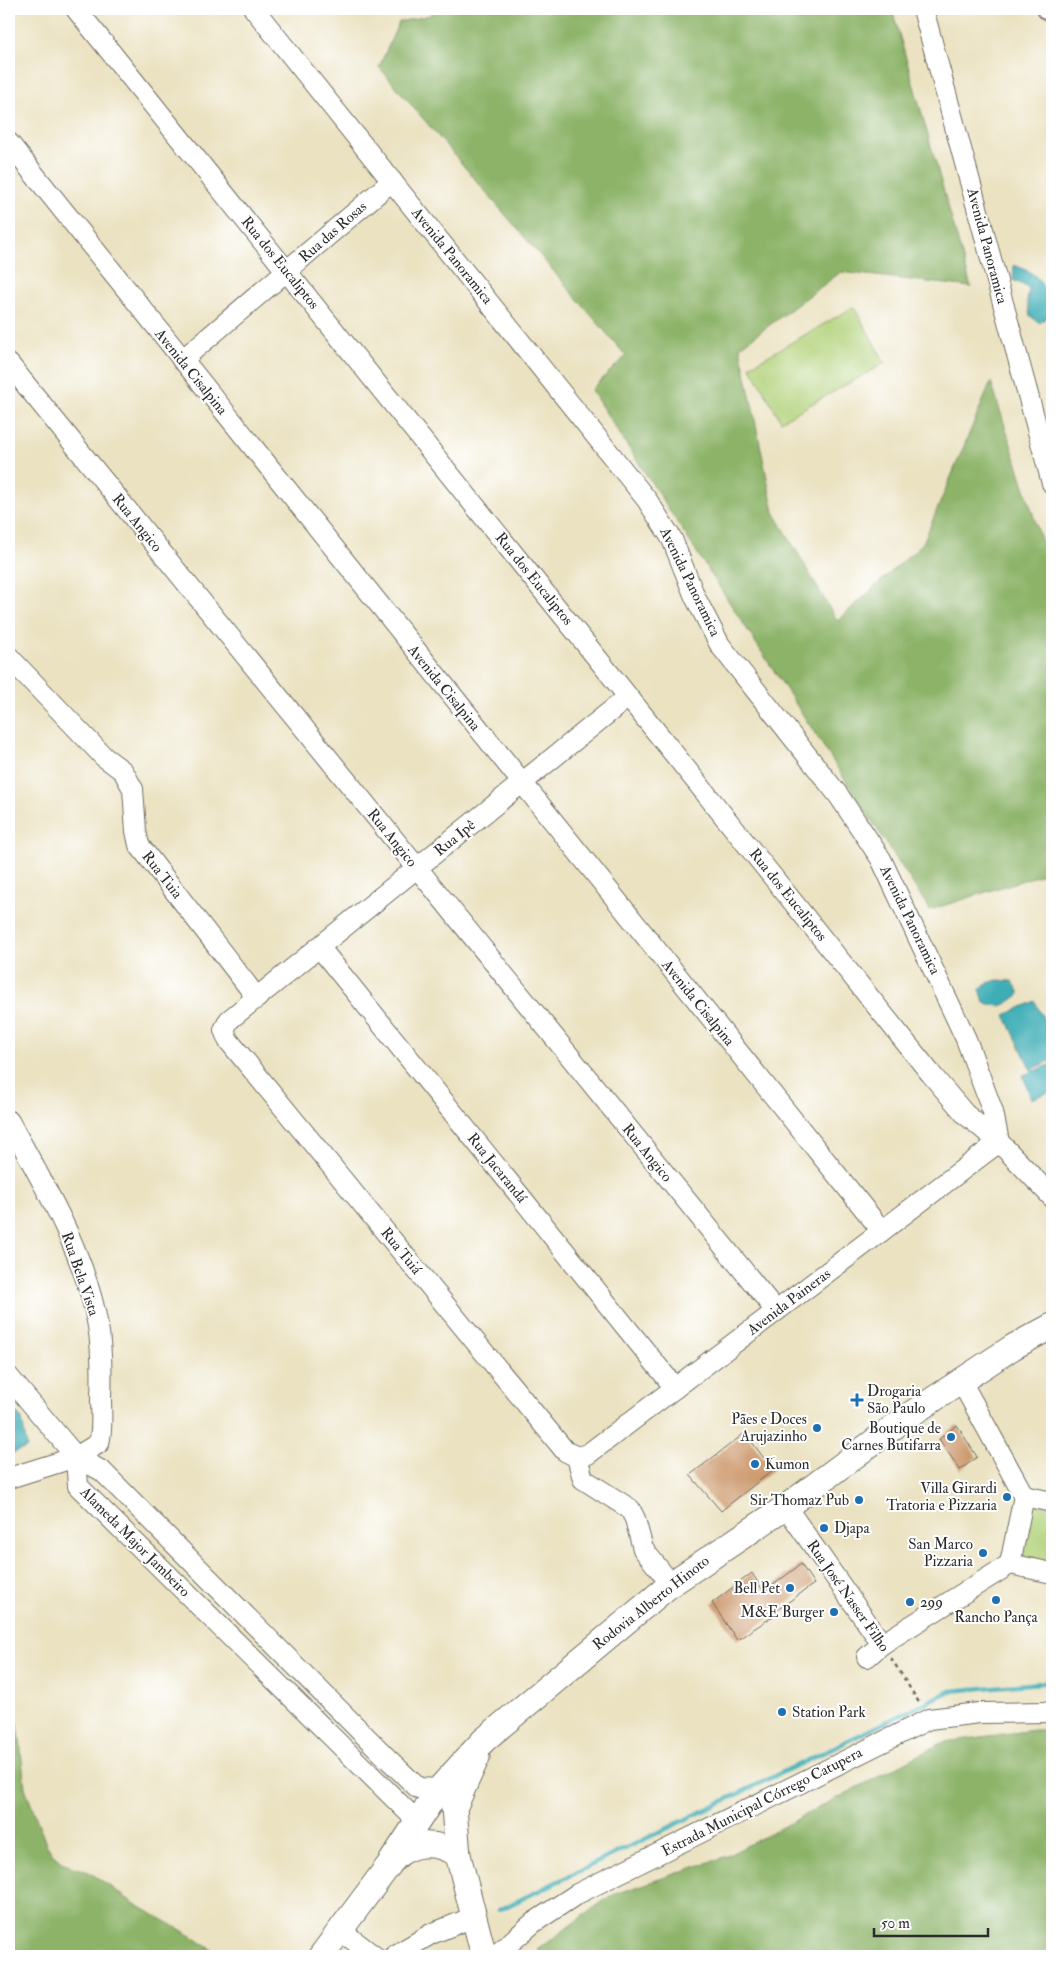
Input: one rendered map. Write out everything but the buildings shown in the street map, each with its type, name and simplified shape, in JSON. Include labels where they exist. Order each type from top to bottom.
[{"type":"main road","name":"Rodovia Alberto Hinoto","points":[[321,1956],[389,1865],[416,1820],[438,1789],[484,1740],[671,1584],[786,1507],[911,1414],[1013,1347],[1052,1326]]},
{"type":"main road","points":[[484,1740],[454,1808],[458,1855],[476,1916],[484,1956]]},
{"type":"main road","points":[[438,1789],[454,1808]]},
{"type":"main road","points":[[389,1865],[403,1851],[422,1845],[441,1846],[458,1855]]},
{"type":"street","name":"Rua dos Eucaliptos","points":[[76,9],[931,1074],[965,1114],[999,1142]]},
{"type":"street","name":"Avenida Panoramica","points":[[254,9],[647,500],[672,540],[695,596],[720,645],[839,796],[881,859],[966,1039],[993,1112],[999,1142]]},
{"type":"street","name":"Avenida Panoramica","points":[[923,9],[1052,483]]},
{"type":"street","points":[[1048,9],[1052,12]]},
{"type":"street","name":"Avenida Cisalpina","points":[[9,143],[521,784],[882,1231]]},
{"type":"street","name":"Rua das Rosas","points":[[182,360],[392,181]]},
{"type":"street","name":"Rua Angico","points":[[9,364],[776,1311]]},
{"type":"street","name":"Rua Tuia","points":[[9,657],[104,757],[123,771],[133,789],[139,845],[257,998]]},
{"type":"street","name":"Rua Ipê","points":[[228,1040],[224,1030],[229,1020],[628,696]]},
{"type":"street","name":"Rua Jacarandá","points":[[320,948],[675,1388]]},
{"type":"street","name":"Rua Tuiá","points":[[228,1040],[565,1451],[577,1457]]},
{"type":"street","name":"Rua Bela Vista","points":[[9,1121],[42,1180],[68,1234],[86,1281],[98,1325],[102,1364],[100,1441],[98,1445],[76,1457]]},
{"type":"street","points":[[999,1142],[1052,1197]]},
{"type":"street","name":"Avenida Paineras","points":[[577,1457],[588,1454],[999,1142]]},
{"type":"street","points":[[9,1377],[76,1457],[9,1478]]},
{"type":"street","points":[[961,1381],[1024,1496],[1010,1564]]},
{"type":"street","name":"Alameda Major Jambeiro","points":[[76,1457],[102,1471],[418,1788],[438,1789]]},
{"type":"street","name":"Alameda Major Jambeiro","points":[[76,1457],[78,1486],[416,1820]]},
{"type":"street","points":[[577,1457],[583,1479],[630,1509],[635,1519],[639,1542],[671,1584]]},
{"type":"street","points":[[1024,1496],[1052,1502]]},
{"type":"street","name":"Rua José Nasser Filho","points":[[786,1507],[882,1644]]},
{"type":"street","points":[[867,1657],[882,1644],[1010,1564],[1052,1573]]},
{"type":"street","name":"Estrada Municipal Córrego Catupera","points":[[495,1956],[533,1923],[577,1894],[929,1719],[979,1713],[1052,1712]]},
{"type":"street","points":[[334,1739],[351,1722]]},
{"type":"street","points":[[394,1956],[431,1934],[476,1916]]},
{"type":"street","points":[[340,1930],[374,1956]]},
{"type":"path","name":"Rua José Nasser Filho","points":[[882,1644],[929,1719]]},
{"type":"green space","points":[[439,9],[892,9],[971,287],[841,272],[740,347],[774,512],[837,621],[923,543],[991,382],[1052,574],[1052,871],[930,910],[591,390],[626,356],[379,67],[399,22],[430,15]]},
{"type":"green space","points":[[854,307],[885,363],[781,421],[750,366]]},
{"type":"green space","points":[[1028,1502],[1052,1507],[1052,1569],[1016,1561]]},
{"type":"green space","points":[[9,1688],[19,1732],[25,1788],[46,1844],[53,1855],[64,1864],[89,1872],[135,1904],[190,1935],[222,1956],[9,1956]]},
{"type":"green space","points":[[1034,1730],[1052,1730],[1052,1956],[546,1956],[537,1950],[610,1896],[727,1856],[944,1742]]},
{"type":"water","points":[[1014,265],[1032,274],[1041,282],[1050,314],[1040,323],[1030,316],[1027,302],[1029,288],[1013,280]]},
{"type":"water","points":[[997,980],[1012,981],[1019,991],[1019,995],[1010,1002],[999,1006],[984,1002],[980,989],[985,984]]},
{"type":"water","points":[[1035,1001],[1052,1037],[1052,1060],[1031,1070],[1005,1015]]},
{"type":"water","points":[[1052,1064],[1052,1091],[1031,1099],[1023,1075]]},
{"type":"water","points":[[9,1405],[22,1419],[27,1448],[9,1454]]},
{"type":"waterway","points":[[499,1910],[950,1691],[1052,1682]]},
{"type":"place","name":"Drogaria São Paulo","points":[[857,1400]]},
{"type":"place","name":"Pães e Doces Arujazinho","points":[[817,1428]]},
{"type":"place","name":"Boutique de Carnes Butifarra","points":[[951,1437]]},
{"type":"place","name":"Kumon","points":[[755,1464]]},
{"type":"place","name":"Villa Girardi Tratoria e Pizzaria","points":[[1007,1497]]},
{"type":"place","name":"Sir Thomaz Pub","points":[[859,1500]]},
{"type":"place","name":"Djapa","points":[[824,1528]]},
{"type":"place","name":"San Marco Pizzaria","points":[[983,1553]]},
{"type":"place","name":"Bell Pet","points":[[790,1588]]},
{"type":"place","name":"Rancho Pança","points":[[996,1600]]},
{"type":"place","name":"299","points":[[910,1602]]},
{"type":"place","name":"M&E Burger","points":[[834,1612]]},
{"type":"place","name":"Station Park","points":[[782,1712]]}]
